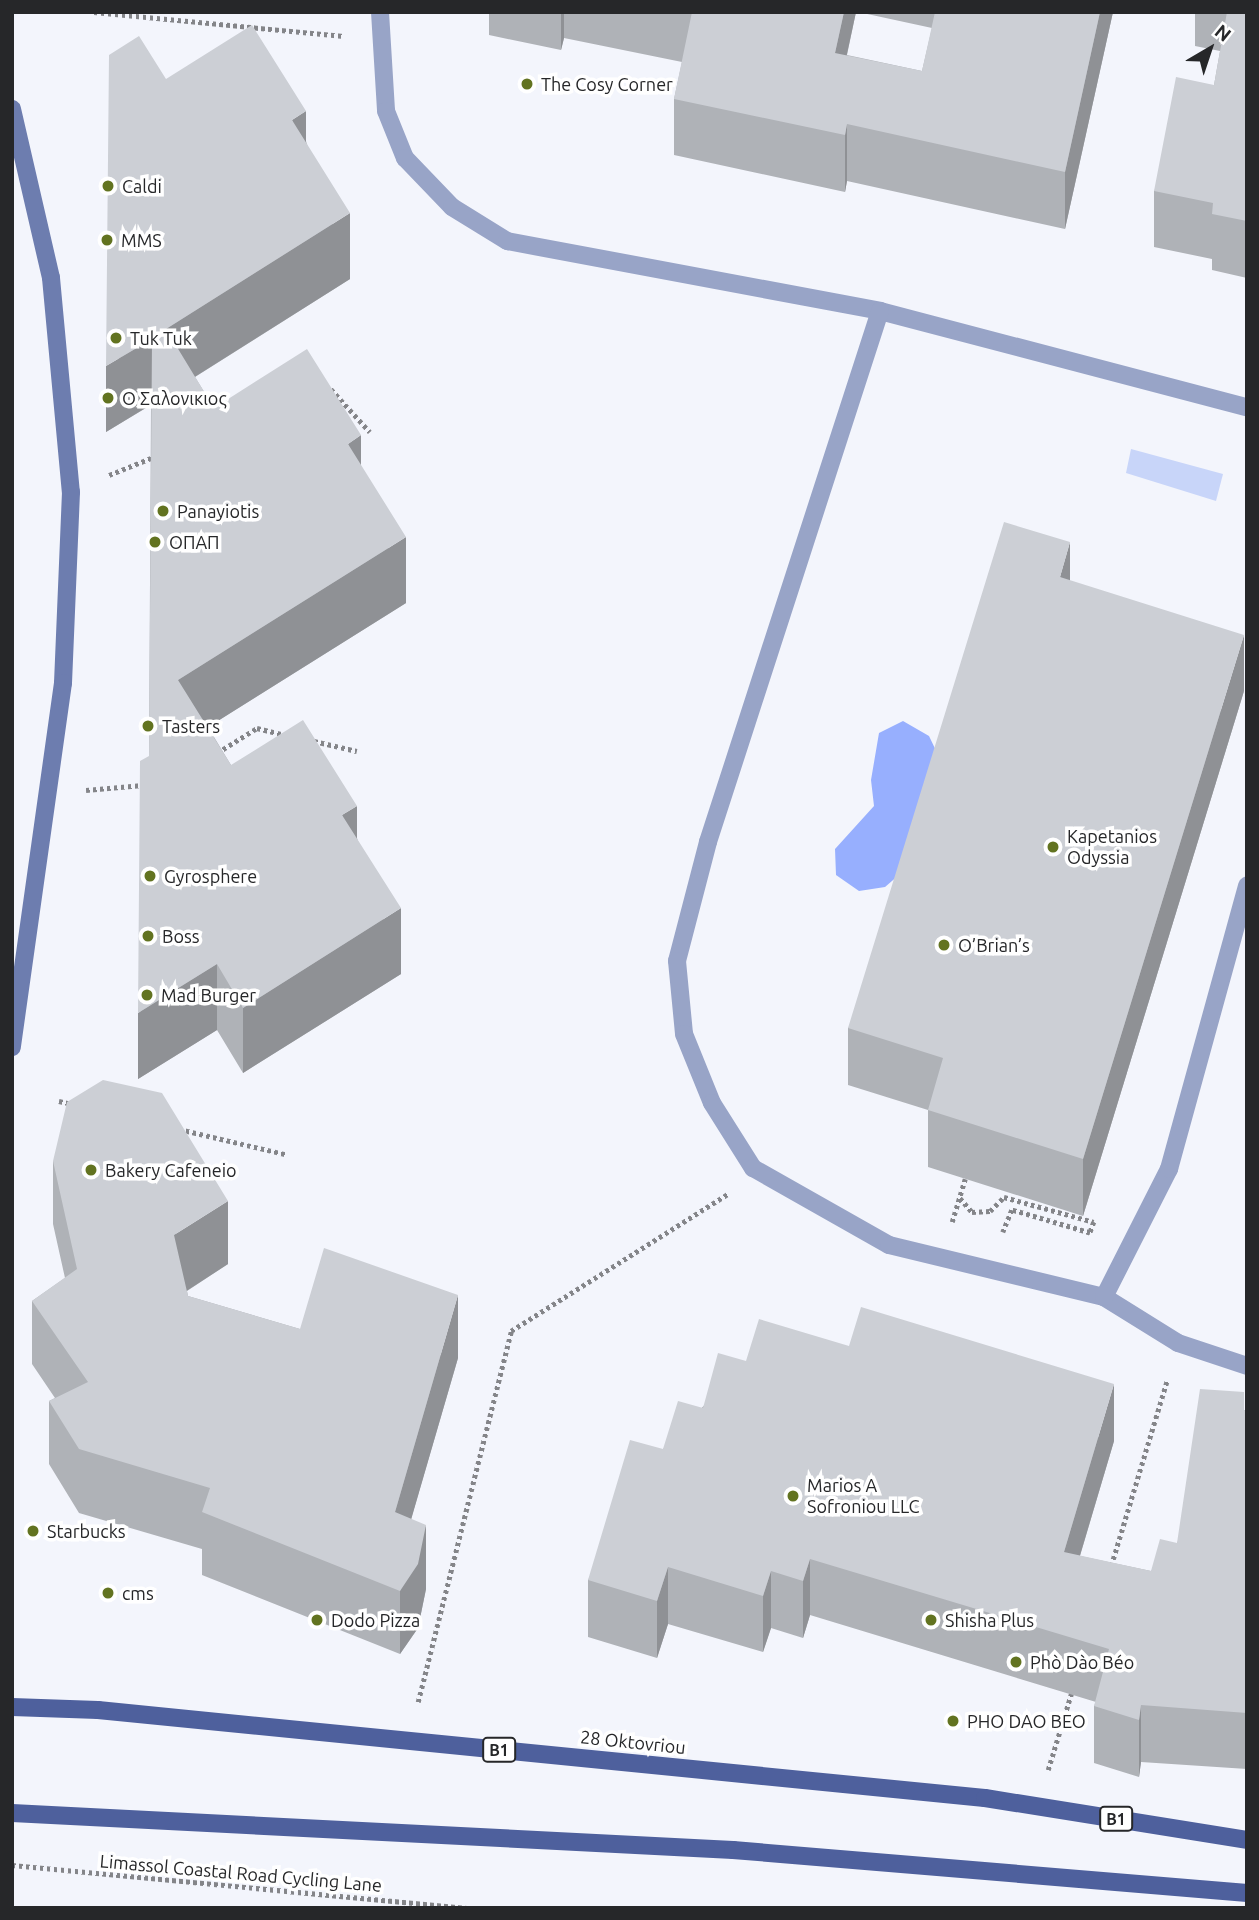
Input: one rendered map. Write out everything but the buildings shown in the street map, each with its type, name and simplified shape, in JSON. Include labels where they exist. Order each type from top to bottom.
[{"type":"main road","points":[[12,109],[51,278],[71,492],[63,683],[12,1047]]},
{"type":"main road","name":"28 Oktovriou","points":[[12,1707],[98,1710],[985,1798],[1247,1840]]},
{"type":"main road","points":[[12,1813],[733,1850],[1247,1893]]},
{"type":"lane","points":[[380,12],[386,111],[405,159],[452,207],[507,241],[880,311],[1247,407]]},
{"type":"lane","points":[[880,311],[708,842],[677,961],[684,1034],[712,1104],[753,1168],[890,1245],[1104,1297],[1178,1343],[1247,1366]]},
{"type":"lane","points":[[1104,1297],[1169,1170],[1247,886]]},
{"type":"path","points":[[94,12],[382,40]]},
{"type":"path","points":[[326,384],[370,432]]},
{"type":"path","points":[[105,477],[162,453]]},
{"type":"path","points":[[214,755],[257,728],[295,737]]},
{"type":"path","points":[[307,740],[357,751]]},
{"type":"path","points":[[85,790],[158,783]]},
{"type":"path","points":[[59,1101],[85,1108]]},
{"type":"path","points":[[165,1126],[285,1154]]},
{"type":"path","points":[[953,1221],[965,1179]]},
{"type":"path","points":[[415,1715],[511,1331],[732,1192]]},
{"type":"path","points":[[960,1198],[972,1212],[990,1211],[1004,1197],[1094,1222],[1090,1233],[1012,1210],[998,1243]]},
{"type":"path","points":[[1107,1578],[1178,1343]]},
{"type":"path","points":[[1046,1777],[1074,1684]]},
{"type":"path","name":"Limassol Coastal Road Cycling Lane","points":[[12,1865],[467,1908]]},
{"type":"shaded area","points":[[1131,449],[1223,474],[1216,501],[1126,473]]},
{"type":"water","points":[[903,721],[929,736],[941,761],[907,868],[885,887],[859,891],[836,875],[835,849],[874,806],[871,780],[879,733]]},
{"type":"place","name":"The Cosy Corner","points":[[527,84]]},
{"type":"place","name":"Caldi","points":[[108,186]]},
{"type":"place","name":"MMS","points":[[107,240]]},
{"type":"place","name":"Tuk Tuk","points":[[116,338]]},
{"type":"place","name":"Ο Σαλονικιος","points":[[108,398]]},
{"type":"place","name":"Panayiotis","points":[[163,511]]},
{"type":"place","name":"ΟΠΑΠ","points":[[155,542]]},
{"type":"place","name":"Tasters","points":[[148,726]]},
{"type":"place","name":"Kapetanios Odyssia","points":[[1053,847]]},
{"type":"place","name":"Gyrosphere","points":[[150,876]]},
{"type":"place","name":"Boss","points":[[148,936]]},
{"type":"place","name":"O’Brian’s","points":[[944,945]]},
{"type":"place","name":"Mad Burger","points":[[147,995]]},
{"type":"place","name":"Bakery Cafeneio","points":[[91,1170]]},
{"type":"place","name":"Marios A Sofroniou LLC","points":[[793,1496]]},
{"type":"place","name":"Starbucks","points":[[33,1531]]},
{"type":"place","name":"cms","points":[[108,1593]]},
{"type":"place","name":"Dodo Pizza","points":[[317,1620]]},
{"type":"place","name":"Shisha Plus","points":[[931,1620]]},
{"type":"place","name":"Phò Dào Béo","points":[[1016,1662]]},
{"type":"place","name":"PHO DAO BEO","points":[[953,1721]]}]
